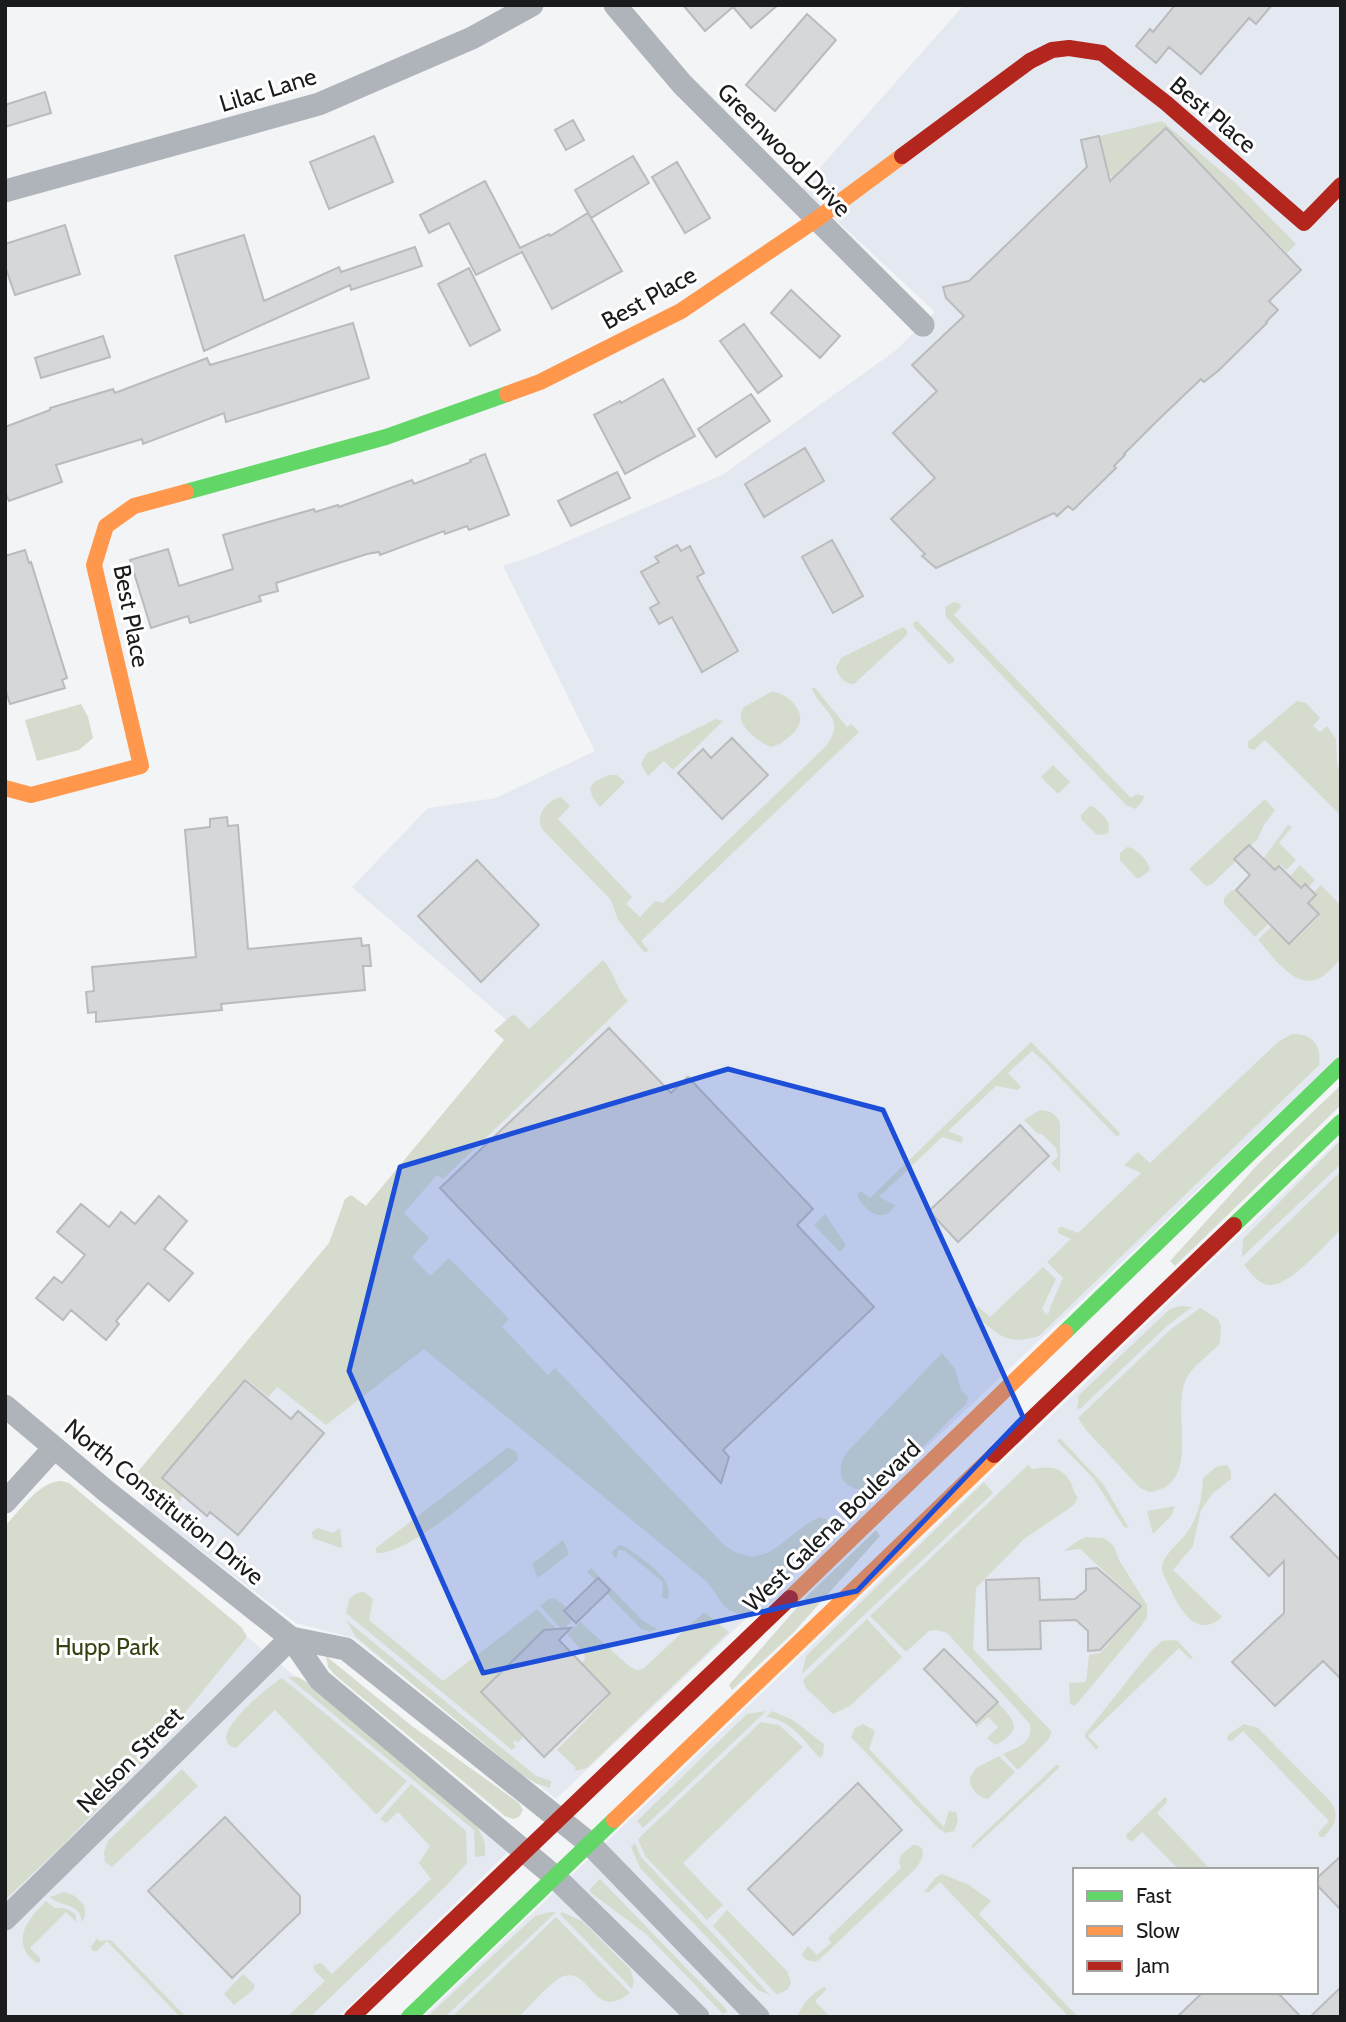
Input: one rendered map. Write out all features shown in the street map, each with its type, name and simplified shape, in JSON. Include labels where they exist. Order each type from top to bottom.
[{"type":"main road","name":"Best Place","points":[[5,788],[32,796],[141,766],[94,565],[106,526],[134,506],[386,436],[540,382],[681,311],[817,219],[1030,61],[1052,50],[1069,48],[1102,53],[1166,103],[1304,223],[1341,186]]},
{"type":"main road","name":"West Galena Boulevard","points":[[352,2017],[1165,1238],[1341,1065]]},
{"type":"main road","points":[[409,2017],[1341,1122]]},
{"type":"street","name":"Lilac Lane","points":[[5,191],[319,104],[472,38],[532,5]]},
{"type":"street","name":"Greenwood Drive","points":[[615,5],[682,84],[923,325]]},
{"type":"street","name":"North Constitution Drive","points":[[5,1406],[291,1638],[320,1680],[554,1876],[698,2017]]},
{"type":"street","points":[[5,1502],[54,1448]]},
{"type":"street","name":"North Constitution Drive","points":[[291,1638],[346,1648],[589,1843],[758,2017]]},
{"type":"street","name":"Nelson Street","points":[[5,1919],[291,1638]]},
{"type":"highlighted area","points":[[728,1069],[883,1110],[1023,1417],[857,1591],[483,1673],[349,1371],[400,1167]]},
{"type":"shaded area","points":[[964,5],[1341,5],[1341,1054],[556,1799],[354,1638],[296,1623],[142,1506],[519,1031],[352,887],[428,808],[496,798],[595,751],[503,566],[533,556],[722,475],[895,351],[935,312],[802,188]]},
{"type":"shaded area","points":[[1341,1138],[1341,2017],[424,2017]]},
{"type":"shaded area","points":[[247,1637],[510,1850],[338,2017],[5,2017],[5,1900],[62,1846],[153,1752]]},
{"type":"green space","points":[[1162,121],[1240,187],[1296,244],[1287,253],[1166,127],[1113,177],[1109,174],[1100,136]]},
{"type":"green space","points":[[954,602],[961,607],[954,615],[1131,798],[1137,794],[1144,796],[1135,809],[1126,805],[946,617],[945,607]]},
{"type":"green space","points":[[917,621],[954,658],[954,662],[949,664],[914,627],[913,623]]},
{"type":"green space","points":[[903,627],[907,630],[907,635],[854,684],[847,683],[840,677],[836,668],[841,658]]},
{"type":"green space","points":[[812,688],[815,688],[847,727],[851,724],[859,732],[641,941],[649,951],[644,952],[618,920],[611,900],[542,829],[541,813],[551,802],[561,797],[570,806],[558,819],[632,897],[626,904],[640,917],[655,901],[663,903],[826,746],[832,736],[833,721]]},
{"type":"green space","points":[[771,692],[781,694],[792,701],[799,711],[800,722],[793,734],[771,747],[749,731],[742,723],[741,713],[744,707]]},
{"type":"green space","points":[[1297,701],[1306,703],[1320,718],[1313,726],[1320,732],[1327,726],[1336,739],[1337,763],[1341,774],[1341,816],[1265,740],[1254,750],[1248,748],[1248,742]]},
{"type":"green space","points":[[81,704],[88,717],[93,738],[79,750],[37,761],[25,720]]},
{"type":"green space","points":[[716,719],[723,721],[673,770],[664,761],[648,776],[641,764],[646,754]]},
{"type":"green space","points":[[1053,765],[1070,782],[1058,794],[1041,777]]},
{"type":"green space","points":[[608,775],[617,775],[625,782],[600,807],[590,789],[594,782]]},
{"type":"green space","points":[[1264,800],[1275,810],[1257,840],[1234,859],[1235,862],[1212,884],[1206,886],[1189,869]]},
{"type":"green space","points":[[1090,806],[1106,819],[1109,826],[1107,834],[1097,835],[1081,819],[1081,815]]},
{"type":"green space","points":[[1288,825],[1292,827],[1279,843],[1296,860],[1286,870],[1280,864],[1275,869],[1263,859]]},
{"type":"green space","points":[[1127,847],[1138,852],[1149,866],[1150,870],[1140,878],[1136,878],[1120,860],[1120,853]]},
{"type":"green space","points":[[1300,865],[1315,880],[1309,887],[1305,884],[1298,891],[1287,880]]},
{"type":"green space","points":[[1321,885],[1341,906],[1341,959],[1320,978],[1302,980],[1285,970],[1258,940],[1271,927],[1290,945],[1320,915],[1308,903]]},
{"type":"green space","points":[[1232,890],[1268,924],[1255,937],[1224,904],[1224,898]]},
{"type":"green space","points":[[603,960],[628,1001],[443,1179],[437,1175],[404,1213],[429,1238],[412,1257],[430,1276],[449,1258],[509,1319],[502,1327],[548,1375],[555,1368],[724,1545],[739,1554],[764,1554],[820,1517],[826,1519],[830,1534],[828,1541],[753,1611],[736,1613],[729,1610],[706,1581],[424,1349],[326,1425],[277,1387],[268,1397],[245,1378],[162,1478],[183,1496],[173,1509],[135,1475],[329,1243],[345,1199],[351,1195],[366,1206],[504,1040],[494,1031],[512,1015],[529,1029]]},
{"type":"green space","points":[[1292,1034],[1305,1036],[1314,1042],[1319,1052],[1319,1065],[1039,1336],[1019,1340],[1004,1337],[976,1315],[974,1311],[977,1306],[990,1317],[1043,1267],[1056,1279],[1042,1309],[1046,1315],[1050,1312],[1063,1278],[1047,1262],[1071,1239],[1058,1233],[1058,1228],[1078,1233],[1141,1173],[1124,1165],[1138,1152],[1150,1163],[1278,1042]]},
{"type":"green space","points":[[1031,1042],[1120,1135],[1116,1136],[1032,1051],[1008,1073],[1021,1087],[1018,1090],[996,1086],[948,1131],[963,1137],[962,1143],[942,1137],[879,1197],[895,1205],[890,1211],[880,1215],[869,1211],[860,1201],[857,1195],[859,1192],[870,1198]]},
{"type":"green space","points":[[1341,1085],[1341,1105],[1175,1266],[1170,1261],[1260,1162]]},
{"type":"green space","points":[[1040,1110],[1052,1113],[1060,1123],[1060,1173],[1051,1163],[1058,1157],[1056,1148],[1024,1120]]},
{"type":"green space","points":[[1341,1140],[1341,1164],[1242,1257],[1243,1239]]},
{"type":"green space","points":[[1341,1171],[1341,1229],[1307,1263],[1286,1279],[1269,1285],[1258,1280],[1244,1265]]},
{"type":"green space","points":[[825,1214],[846,1245],[840,1252],[814,1225]]},
{"type":"green space","points":[[1192,1307],[1167,1326],[1077,1409],[1079,1395],[1170,1309]]},
{"type":"green space","points":[[1200,1308],[1218,1319],[1221,1327],[1220,1343],[1186,1379],[1182,1393],[1181,1462],[1176,1476],[1166,1487],[1149,1492],[1139,1487],[1078,1418],[1170,1330]]},
{"type":"green space","points":[[942,1353],[955,1369],[961,1390],[968,1397],[966,1404],[887,1483],[865,1490],[848,1485],[841,1472],[842,1462],[848,1451]]},
{"type":"green space","points":[[1060,1438],[1103,1484],[1129,1528],[1124,1527],[1094,1479],[1057,1441]]},
{"type":"green space","points":[[507,1448],[517,1453],[518,1459],[465,1504],[407,1544],[376,1553],[376,1548]]},
{"type":"green space","points":[[1028,1465],[1032,1469],[1049,1467],[1062,1472],[1078,1497],[1074,1505],[1024,1539],[976,1588],[973,1649],[1052,1732],[1048,1740],[1018,1770],[1003,1754],[1027,1740],[1030,1724],[947,1633],[929,1631],[906,1652],[870,1616]]},
{"type":"green space","points":[[1227,1465],[1231,1479],[1213,1493],[1201,1510],[1193,1546],[1173,1570],[1222,1617],[1211,1624],[1201,1625],[1184,1613],[1162,1572],[1162,1566],[1167,1555],[1195,1519],[1203,1478],[1216,1467]]},
{"type":"green space","name":"Hupp Park","points":[[61,1481],[69,1483],[235,1622],[247,1637],[153,1752],[62,1846],[5,1900],[5,1526],[37,1492],[45,1486]]},
{"type":"green space","points":[[984,1482],[993,1493],[802,1674],[806,1656]]},
{"type":"green space","points":[[1175,1506],[1171,1516],[1153,1534],[1147,1511]]},
{"type":"green space","points":[[318,1528],[333,1533],[340,1528],[341,1548],[313,1538],[312,1532]]},
{"type":"green space","points":[[876,1530],[880,1536],[793,1633],[732,1690],[729,1685],[808,1595]]},
{"type":"green space","points":[[1086,1537],[1104,1538],[1114,1546],[1119,1560],[1147,1605],[1147,1617],[1075,1706],[1070,1704],[1069,1683],[1086,1682],[1089,1655],[1100,1653],[1142,1606],[1080,1549],[1064,1551]]},
{"type":"green space","points":[[563,1540],[569,1554],[538,1578],[532,1564]]},
{"type":"green space","points":[[619,1545],[626,1547],[662,1576],[669,1591],[668,1599],[662,1598],[663,1582],[625,1551],[618,1550],[617,1558],[614,1558],[612,1552]]},
{"type":"green space","points":[[591,1568],[643,1621],[657,1629],[650,1632],[641,1629],[607,1594],[610,1590],[587,1572]]},
{"type":"green space","points":[[364,1592],[373,1599],[369,1620],[443,1681],[537,1609],[560,1633],[556,1636],[548,1629],[544,1630],[483,1689],[484,1696],[523,1737],[518,1743],[515,1740],[513,1743],[516,1746],[512,1750],[346,1613],[350,1598]]},
{"type":"green space","points":[[555,1598],[566,1607],[563,1612],[572,1621],[562,1630],[540,1606]]},
{"type":"green space","points":[[706,1613],[729,1632],[587,1768],[574,1771],[576,1768],[557,1750],[605,1700],[609,1691],[582,1663],[585,1659],[584,1653],[567,1634],[580,1622],[629,1666],[636,1670],[643,1669]]},
{"type":"green space","points":[[867,1619],[902,1657],[850,1706],[833,1714],[806,1688],[803,1680]]},
{"type":"green space","points":[[346,1620],[536,1776],[551,1781],[550,1788],[522,1775],[356,1637]]},
{"type":"green space","points":[[1162,1641],[1178,1641],[1193,1658],[1190,1659],[1179,1648],[1088,1736],[1099,1747],[1096,1750],[1085,1734],[1151,1651]]},
{"type":"green space","points":[[326,1656],[412,1726],[519,1803],[523,1810],[519,1817],[513,1819],[505,1816],[335,1675],[328,1667]]},
{"type":"green space","points":[[288,1677],[298,1677],[310,1684],[477,1826],[485,1843],[485,1856],[475,1857],[474,1830]]},
{"type":"green space","points":[[282,1678],[407,1781],[379,1812],[376,1814],[275,1710],[236,1748],[227,1743],[232,1724],[241,1713]]},
{"type":"green space","points":[[998,1703],[1014,1726],[1010,1735],[995,1745],[987,1738],[998,1727],[988,1717],[975,1726]]},
{"type":"green space","points":[[766,1711],[643,1828],[637,1821],[747,1714]]},
{"type":"green space","points":[[772,1711],[793,1720],[824,1744],[820,1758],[790,1727],[766,1717]]},
{"type":"green space","points":[[761,1722],[779,1725],[803,1747],[683,1863],[723,1905],[707,1920],[645,1856],[638,1839]]},
{"type":"green space","points":[[863,1724],[875,1731],[869,1749],[944,1827],[949,1811],[956,1812],[958,1821],[954,1831],[946,1833],[939,1829],[851,1737],[855,1728]]},
{"type":"green space","points":[[1244,1724],[1258,1728],[1331,1802],[1335,1820],[1324,1837],[1320,1837],[1318,1833],[1329,1821],[1243,1731],[1232,1741],[1227,1740],[1228,1735]]},
{"type":"green space","points":[[999,1756],[1015,1772],[988,1799],[984,1798],[973,1789],[970,1778],[976,1768]]},
{"type":"green space","points":[[1059,1765],[1058,1769],[972,1849],[972,1845]]},
{"type":"green space","points":[[182,1769],[198,1786],[112,1867],[105,1862],[104,1852],[108,1841]]},
{"type":"green space","points":[[411,1784],[466,1831],[467,1863],[310,2017],[287,2017],[325,1981],[314,1970],[314,1965],[321,1963],[332,1974],[431,1879],[419,1863],[430,1846],[398,1812],[386,1823],[380,1819]]},
{"type":"green space","points":[[1165,1797],[1167,1802],[1157,1813],[1209,1868],[1177,1868],[1142,1832],[1132,1842],[1126,1835]]},
{"type":"green space","points":[[635,1843],[641,1857],[770,1995],[758,1990],[640,1868],[631,1847]]},
{"type":"green space","points":[[913,1845],[923,1851],[916,1868],[819,1960],[814,1962],[805,1959],[802,1954],[808,1946],[817,1955],[831,1943],[828,1938],[901,1868],[901,1855]]},
{"type":"green space","points":[[942,1874],[969,1885],[991,1901],[979,1914],[1078,2017],[1069,2017],[940,1882],[929,1892],[924,1892],[936,1877]]},
{"type":"green space","points":[[600,1879],[727,2012],[723,2014],[646,1934],[590,1892]]},
{"type":"green space","points":[[64,1892],[75,1896],[84,1905],[85,1917],[82,1922],[77,1911],[50,1897]]},
{"type":"green space","points":[[46,1901],[55,1908],[71,1911],[76,1915],[76,1922],[66,1912],[30,1948],[40,1958],[40,1962],[36,1963],[24,1947],[24,1930]]},
{"type":"green space","points":[[727,1910],[787,1971],[791,1982],[788,1989],[777,1995],[713,1926]]},
{"type":"green space","points":[[556,1912],[445,2017],[427,2017],[535,1916]]},
{"type":"green space","points":[[562,1912],[582,1921],[630,1969],[634,1981],[632,1989],[560,1914]]},
{"type":"green space","points":[[556,1917],[630,1993],[617,2000],[608,2001],[600,1998],[581,1979],[564,1976],[547,1988],[519,2017],[452,2017]]},
{"type":"green space","points":[[97,1938],[99,1941],[111,1940],[186,2017],[180,2017],[107,1941],[97,1951],[93,1951],[91,1947]]},
{"type":"green space","points":[[243,1974],[254,1984],[254,1989],[234,2005],[224,1994]]},
{"type":"green space","points":[[825,1987],[826,1990],[815,2001],[830,2017],[798,2016],[809,1998]]},
{"type":"building","points":[[683,5],[778,5],[751,28],[733,7],[705,31]]},
{"type":"building","points":[[1175,5],[1272,5],[1256,24],[1249,18],[1201,74],[1169,47],[1156,63],[1136,46],[1150,29],[1153,32]]},
{"type":"building","points":[[807,14],[836,40],[775,111],[746,85]]},
{"type":"building","points":[[45,92],[51,113],[5,127],[5,105]]},
{"type":"building","points":[[573,120],[584,140],[566,150],[555,130]]},
{"type":"building","points":[[1166,128],[1301,270],[1269,301],[1278,310],[1267,323],[1218,371],[1204,382],[1201,379],[1156,422],[1124,454],[1114,466],[1116,468],[1073,510],[1068,506],[1057,516],[1054,513],[936,568],[922,556],[925,554],[891,519],[935,478],[893,433],[937,391],[912,365],[964,316],[946,298],[943,287],[969,281],[1087,167],[1081,140],[1099,136],[1110,181]]},
{"type":"building","points":[[374,136],[393,182],[329,209],[310,162]]},
{"type":"building","points":[[633,156],[649,183],[591,218],[575,190]]},
{"type":"building","points":[[677,162],[710,218],[685,233],[652,177]]},
{"type":"building","points":[[485,181],[520,248],[549,234],[550,236],[588,213],[622,271],[552,309],[522,252],[476,275],[449,223],[429,233],[420,215]]},
{"type":"building","points":[[65,225],[80,274],[15,295],[5,266],[5,244]]},
{"type":"building","points":[[244,235],[264,301],[339,267],[341,272],[415,247],[422,266],[351,290],[350,285],[204,351],[175,256]]},
{"type":"building","points":[[469,268],[500,330],[470,346],[438,284]]},
{"type":"building","points":[[791,290],[840,336],[820,358],[771,313]]},
{"type":"building","points":[[353,323],[369,378],[226,422],[224,413],[143,444],[142,439],[56,465],[62,482],[9,501],[5,492],[5,427],[50,408],[113,389],[115,393],[207,358],[210,365]]},
{"type":"building","points":[[744,324],[782,376],[758,393],[720,341]]},
{"type":"building","points":[[103,336],[110,357],[41,378],[35,358]]},
{"type":"building","points":[[663,379],[695,436],[625,474],[594,415]]},
{"type":"building","points":[[751,394],[770,421],[716,457],[698,429]]},
{"type":"building","points":[[805,448],[824,481],[764,517],[745,484]]},
{"type":"building","points":[[485,454],[509,515],[469,530],[467,526],[445,534],[444,531],[380,555],[379,552],[367,554],[276,583],[278,591],[259,596],[261,601],[190,623],[188,616],[151,628],[130,560],[168,549],[179,586],[233,569],[223,535],[314,509],[315,512],[338,505],[339,507],[412,480],[414,484]]},
{"type":"building","points":[[617,472],[630,498],[571,526],[558,501]]},
{"type":"building","points":[[832,540],[863,596],[833,613],[802,557]]},
{"type":"building","points":[[677,545],[681,551],[690,546],[704,573],[697,577],[738,651],[702,672],[672,617],[659,624],[650,608],[659,603],[641,572],[659,562],[655,557]]},
{"type":"building","points":[[25,550],[67,678],[62,680],[65,688],[10,704],[5,688],[5,556]]},
{"type":"building","points":[[732,738],[768,775],[722,819],[678,773],[703,749],[711,758]]},
{"type":"building","points":[[227,817],[228,826],[238,825],[248,949],[361,938],[362,946],[369,945],[371,966],[363,966],[365,990],[221,1004],[222,1010],[96,1022],[96,1012],[88,1013],[86,992],[94,991],[92,967],[196,957],[185,830],[210,827],[210,819]]},
{"type":"building","points":[[1249,845],[1275,870],[1279,866],[1301,888],[1305,884],[1316,895],[1308,903],[1319,914],[1289,944],[1236,890],[1250,875],[1234,859]]},
{"type":"building","points":[[477,860],[539,925],[481,982],[418,916]]},
{"type":"building","points":[[609,1028],[671,1093],[688,1077],[813,1209],[797,1225],[874,1307],[723,1450],[729,1457],[721,1483],[440,1188]]},
{"type":"building","points":[[1020,1125],[1049,1156],[958,1242],[929,1211]]},
{"type":"building","points":[[159,1196],[187,1221],[164,1249],[193,1273],[169,1301],[148,1283],[116,1321],[119,1324],[106,1340],[71,1310],[63,1320],[36,1298],[54,1277],[62,1283],[85,1255],[57,1232],[81,1204],[109,1227],[121,1212],[135,1224]]},
{"type":"building","points":[[245,1380],[291,1419],[298,1411],[324,1433],[238,1535],[210,1512],[207,1516],[162,1478]]},
{"type":"building","points":[[1275,1494],[1341,1561],[1341,1679],[1323,1661],[1275,1706],[1232,1662],[1284,1613],[1284,1561],[1269,1576],[1231,1537]]},
{"type":"building","points":[[1097,1568],[1141,1606],[1100,1650],[1088,1651],[1088,1631],[1076,1620],[1040,1621],[1041,1649],[988,1650],[986,1580],[1039,1578],[1040,1600],[1075,1599],[1086,1590],[1086,1569]]},
{"type":"building","points":[[598,1578],[610,1590],[576,1623],[564,1611]]},
{"type":"building","points":[[571,1628],[559,1640],[610,1693],[544,1757],[481,1692],[544,1630]]},
{"type":"building","points":[[944,1649],[998,1702],[976,1723],[924,1669]]},
{"type":"building","points":[[858,1783],[902,1830],[793,1935],[748,1889]]},
{"type":"building","points":[[225,1817],[300,1896],[300,1913],[232,1978],[148,1891]]},
{"type":"building","points":[[1341,1856],[1341,1910],[1318,1886],[1318,1877]]},
{"type":"building","points":[[1341,1987],[1341,2017],[1310,2017]]},
{"type":"building","points":[[1201,1994],[1279,1994],[1301,2017],[1177,2017]]},
{"type":"traffic: fast","points":[[186,492],[386,437],[507,394]]},
{"type":"traffic: fast","points":[[1065,1332],[1341,1065]]},
{"type":"traffic: fast","points":[[1234,1225],[1341,1122]]},
{"type":"traffic: fast","points":[[409,2017],[614,1820]]},
{"type":"traffic: slow","points":[[507,394],[540,382],[681,311],[817,219],[902,156]]},
{"type":"traffic: slow","points":[[5,788],[31,795],[141,766],[94,565],[106,526],[134,506],[186,492]]},
{"type":"traffic: slow","points":[[790,1598],[1065,1332]]},
{"type":"traffic: slow","points":[[614,1820],[994,1455]]},
{"type":"traffic: jam","points":[[902,156],[1030,61],[1052,50],[1069,48],[1102,53],[1166,103],[1304,223],[1341,185]]},
{"type":"traffic: jam","points":[[994,1455],[1234,1225]]},
{"type":"traffic: jam","points":[[352,2017],[790,1598]]}]
